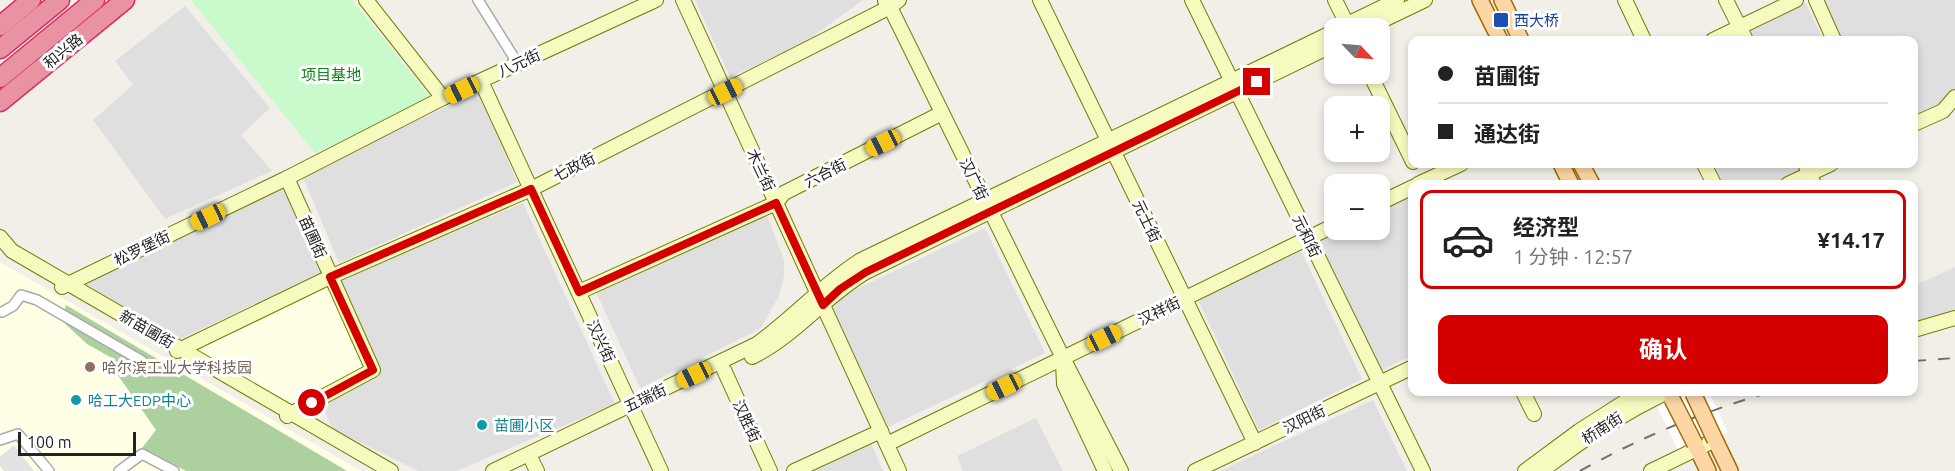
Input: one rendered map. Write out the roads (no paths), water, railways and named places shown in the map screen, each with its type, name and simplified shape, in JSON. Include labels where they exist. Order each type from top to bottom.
[{"type":"highway","points":[[0,26],[31,0]]},
{"type":"highway","points":[[0,49],[60,0]]},
{"type":"highway","name":"和兴路","points":[[0,78],[95,0]]},
{"type":"highway","name":"和兴路","points":[[0,102],[125,0]]},
{"type":"main road","points":[[1480,0],[1498,36]]},
{"type":"main road","points":[[1502,0],[1519,36]]},
{"type":"main road","points":[[1670,396],[1708,471]]},
{"type":"main road","points":[[1694,396],[1730,471]]},
{"type":"street","points":[[366,0],[443,98]]},
{"type":"street","points":[[478,0],[518,64]]},
{"type":"street","name":"八元街","points":[[287,178],[443,98],[656,0]]},
{"type":"street","name":"木兰街","points":[[683,0],[899,471]]},
{"type":"street","name":"元士街","points":[[1040,0],[1255,443]]},
{"type":"street","name":"元和街","points":[[1192,0],[1423,471]]},
{"type":"street","points":[[1335,0],[1340,18]]},
{"type":"street","points":[[1362,18],[1397,0]]},
{"type":"street","points":[[1388,18],[1425,0]]},
{"type":"street","points":[[1625,0],[1642,36]]},
{"type":"street","points":[[1726,0],[1743,34],[1796,0]]},
{"type":"street","points":[[1816,0],[1832,36]]},
{"type":"street","name":"七政街","points":[[179,350],[330,277],[531,189],[725,92],[891,2]]},
{"type":"street","name":"汉广街","points":[[891,2],[987,206],[1121,471]]},
{"type":"street","points":[[820,299],[836,276],[861,260],[987,206],[1235,86],[1324,38]]},
{"type":"street","points":[[1235,86],[1324,49]]},
{"type":"street","name":"汉兴街","points":[[481,81],[661,471]]},
{"type":"street","points":[[1375,84],[1408,153]]},
{"type":"street","points":[[1918,122],[1943,111],[1955,97]]},
{"type":"street","name":"六合街","points":[[579,292],[776,203],[784,193],[942,113]]},
{"type":"street","points":[[1429,180],[1453,168]]},
{"type":"street","name":"苗圃街","points":[[287,178],[373,370],[289,415]]},
{"type":"street","name":"松罗堡街","points":[[66,285],[287,178]]},
{"type":"street","points":[[1390,198],[1408,190]]},
{"type":"street","name":"汉祥街","points":[[887,444],[1324,230]]},
{"type":"street","name":"新苗圃街","points":[[0,237],[12,251],[66,285]]},
{"type":"street","name":"新苗圃街","points":[[0,246],[7,254],[179,350],[379,471]]},
{"type":"street","points":[[1,313],[13,306],[21,296],[38,300],[142,361]]},
{"type":"street","name":"五瑞街","points":[[494,471],[724,370],[770,346],[820,299]]},
{"type":"street","name":"五瑞街","points":[[509,471],[535,466],[633,410],[757,344],[820,299]]},
{"type":"street","points":[[1918,329],[1955,318]]},
{"type":"street","name":"汉广街","points":[[1063,358],[1064,384],[1105,471]]},
{"type":"street","name":"汉广街","points":[[1063,358],[1084,411],[1114,471]]},
{"type":"street","name":"汉广街","points":[[1063,358],[1078,370],[1129,471]]},
{"type":"street","name":"汉阳街","points":[[1196,471],[1408,369]]},
{"type":"street","name":"汉胜街","points":[[724,370],[770,471]]},
{"type":"street","points":[[1525,396],[1534,414]]},
{"type":"street","name":"桥南街","points":[[1525,471],[1579,430],[1634,396]]},
{"type":"street","name":"桥南街","points":[[1542,471],[1597,431],[1631,410],[1664,396]]},
{"type":"street","name":"新苗圃街","points":[[289,415],[391,471]]},
{"type":"street","points":[[794,471],[881,431]]},
{"type":"street","points":[[0,440],[18,434],[49,471]]},
{"type":"street","points":[[1651,471],[1696,446],[1715,440]]},
{"type":"street","points":[[119,471],[142,454],[174,471]]},
{"type":"railway","points":[[1918,361],[1955,358]]},
{"type":"railway","points":[[1580,471],[1673,426],[1758,396]]},
{"type":"place","name":"西大桥","points":[[1501,20]]},
{"type":"place","name":"哈尔滨工业大学科技园","points":[[90,367]]},
{"type":"place","name":"哈工大EDP中心","points":[[76,400]]},
{"type":"place","name":"苗圃小区","points":[[482,425]]},
{"type":"park label","name":"项目基地","points":[[331,74]]}]
